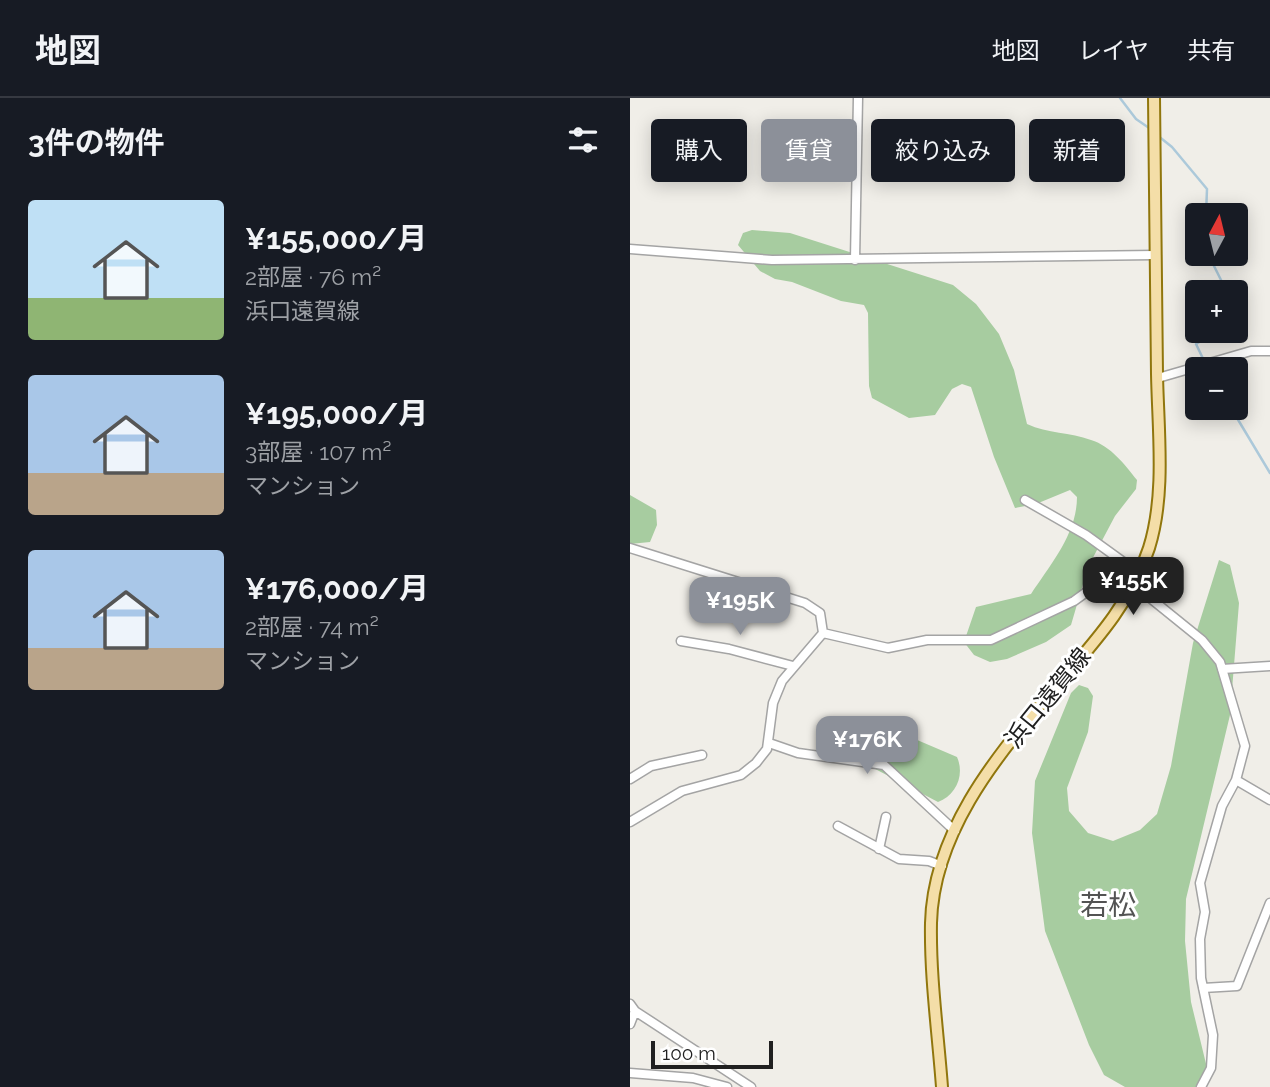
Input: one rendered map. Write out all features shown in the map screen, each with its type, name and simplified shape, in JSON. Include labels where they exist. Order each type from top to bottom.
[{"type":"main road","name":"浜口遠賀線","points":[[942,1087],[931,921],[942,866],[955,831],[963,812],[1009,744],[1112,620],[1140,574],[1150,545],[1159,469],[1154,98]]},
{"type":"street","points":[[855,260],[858,98]]},
{"type":"street","points":[[630,250],[772,260],[1156,255]]},
{"type":"street","points":[[1157,378],[1251,351],[1270,351]]},
{"type":"street","points":[[1025,500],[1086,535],[1140,574]]},
{"type":"street","points":[[630,548],[805,603],[820,613],[823,633]]},
{"type":"street","points":[[823,633],[888,648],[927,640],[992,640],[1074,601],[1092,589],[1115,557]]},
{"type":"street","points":[[1134,584],[1202,640],[1222,669],[1245,746],[1236,780],[1222,806],[1200,883],[1205,912],[1200,939],[1203,988],[1213,1035],[1211,1068],[1201,1087]]},
{"type":"street","points":[[630,822],[682,791],[741,775],[756,763],[769,743],[773,703],[793,666],[823,633]]},
{"type":"street","points":[[681,641],[729,649],[793,666]]},
{"type":"street","points":[[1222,669],[1270,666]]},
{"type":"street","points":[[769,743],[798,753],[884,765],[955,831]]},
{"type":"street","points":[[630,779],[651,766],[702,755]]},
{"type":"street","points":[[1236,780],[1270,800]]},
{"type":"street","points":[[879,849],[886,817]]},
{"type":"street","points":[[838,826],[899,859],[929,861],[942,866]]},
{"type":"street","points":[[1203,988],[1237,986],[1270,903]]},
{"type":"street","points":[[630,1024],[632,1007],[751,1087]]},
{"type":"street","points":[[630,1073],[693,1078],[727,1087]]},
{"type":"green space","points":[[752,230],[790,233],[953,285],[976,304],[999,334],[1014,370],[1027,424],[1098,443],[1117,457],[1137,480],[1136,489],[1115,516],[1088,567],[1071,625],[1046,642],[1007,659],[990,662],[974,655],[964,642],[976,607],[1031,594],[1067,536],[1076,511],[1077,497],[1070,490],[1036,504],[1015,508],[994,457],[971,387],[962,384],[952,389],[935,415],[909,418],[872,398],[869,386],[868,313],[864,305],[841,301],[792,282],[775,279],[760,271],[738,245],[743,233]]},
{"type":"green space","points":[[630,495],[656,510],[657,525],[650,542],[630,544]]},
{"type":"green space","points":[[1219,560],[1230,565],[1239,603],[1230,715],[1186,899],[1185,941],[1191,1002],[1208,1072],[1196,1087],[1125,1087],[1104,1075],[1089,1045],[1045,931],[1032,833],[1035,781],[1071,693],[1079,685],[1088,688],[1093,696],[1088,732],[1067,788],[1069,811],[1088,833],[1113,841],[1140,830],[1157,814],[1171,766],[1193,643]]},
{"type":"green space","points":[[875,722],[957,757],[959,777],[950,795],[938,802],[860,761],[851,750],[853,733],[864,723]]},
{"type":"waterway","points":[[1120,98],[1136,119],[1152,130]]},
{"type":"waterway","points":[[1157,135],[1172,147],[1207,189],[1206,203]]},
{"type":"waterway","points":[[1214,266],[1221,280]]},
{"type":"waterway","points":[[1198,343],[1202,357]]},
{"type":"waterway","points":[[1238,420],[1270,473]]},
{"type":"district","name":"若松","points":[[1108,905]]}]
